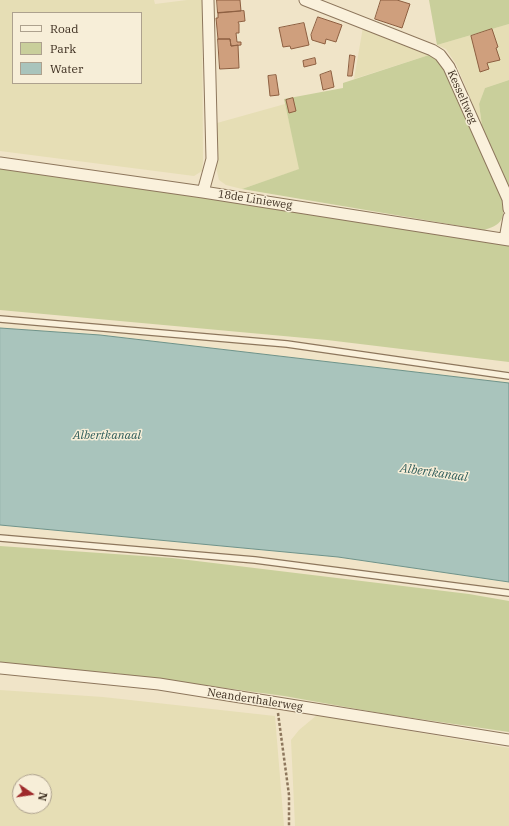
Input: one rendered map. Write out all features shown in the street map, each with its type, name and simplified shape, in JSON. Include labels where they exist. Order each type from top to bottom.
[{"type":"street","points":[[203,192],[212,158],[208,0]]},
{"type":"street","name":"Kesseltweg","points":[[305,0],[432,50],[440,55],[449,67],[508,199],[509,209]]},
{"type":"street","name":"18de Linieweg","points":[[0,163],[203,192],[507,239]]},
{"type":"street","points":[[507,239],[509,218]]},
{"type":"street","name":"Neanderthalerweg","points":[[0,668],[159,684],[509,740]]},
{"type":"lane","points":[[0,319],[287,344],[509,376]]},
{"type":"lane","points":[[0,538],[255,560],[509,593]]},
{"type":"path","points":[[276,703],[289,795],[289,826]]},
{"type":"shaded area","points":[[0,0],[154,0],[155,4],[187,0],[202,0],[203,161],[202,171],[194,176],[0,151]]},
{"type":"shaded area","points":[[509,24],[509,80],[485,88],[479,104],[482,126],[456,64],[446,49],[437,45]]},
{"type":"shaded area","points":[[363,27],[432,54],[354,79]]},
{"type":"shaded area","points":[[285,104],[300,169],[242,189],[226,185],[219,180],[215,163],[217,123]]},
{"type":"shaded area","points":[[0,690],[103,697],[275,716],[284,826],[0,826]]},
{"type":"shaded area","points":[[317,715],[509,748],[509,826],[295,826],[291,740],[299,730]]},
{"type":"green space","points":[[429,0],[509,0],[509,24],[437,45]]},
{"type":"green space","points":[[432,54],[444,68],[501,195],[503,213],[500,222],[496,225],[484,230],[242,189],[299,169],[284,99],[343,88],[343,83]]},
{"type":"green space","points":[[509,80],[509,187],[482,126],[479,104],[485,88]]},
{"type":"green space","points":[[0,165],[509,244],[509,362],[327,340],[0,310]]},
{"type":"green space","points":[[0,546],[172,558],[469,594],[509,601],[509,732],[385,714],[284,696],[114,673],[0,664]]},
{"type":"water","name":"Albertkanaal","points":[[0,328],[100,335],[509,383],[509,582],[338,557],[0,525]]},
{"type":"building","points":[[217,0],[240,0],[241,11],[218,13]]},
{"type":"building","points":[[381,0],[397,0],[410,4],[402,28],[375,19]]},
{"type":"building","points":[[244,11],[245,21],[238,22],[239,33],[236,33],[237,42],[241,42],[241,45],[231,46],[230,39],[218,39],[216,18],[218,18],[218,13]]},
{"type":"building","points":[[318,17],[342,25],[336,42],[326,39],[325,44],[312,40],[311,35]]},
{"type":"building","points":[[304,23],[309,45],[291,49],[290,46],[283,47],[279,28]]},
{"type":"building","points":[[492,29],[498,47],[496,48],[500,60],[487,63],[489,69],[480,72],[471,36]]},
{"type":"building","points":[[218,39],[230,39],[231,46],[238,45],[239,68],[220,69]]},
{"type":"building","points":[[350,55],[355,56],[352,76],[348,76]]},
{"type":"building","points":[[315,58],[316,64],[304,67],[303,61]]},
{"type":"building","points":[[331,71],[334,87],[323,90],[320,75]]},
{"type":"building","points":[[276,75],[279,95],[270,96],[268,76]]},
{"type":"building","points":[[293,98],[296,111],[289,113],[286,100]]}]
